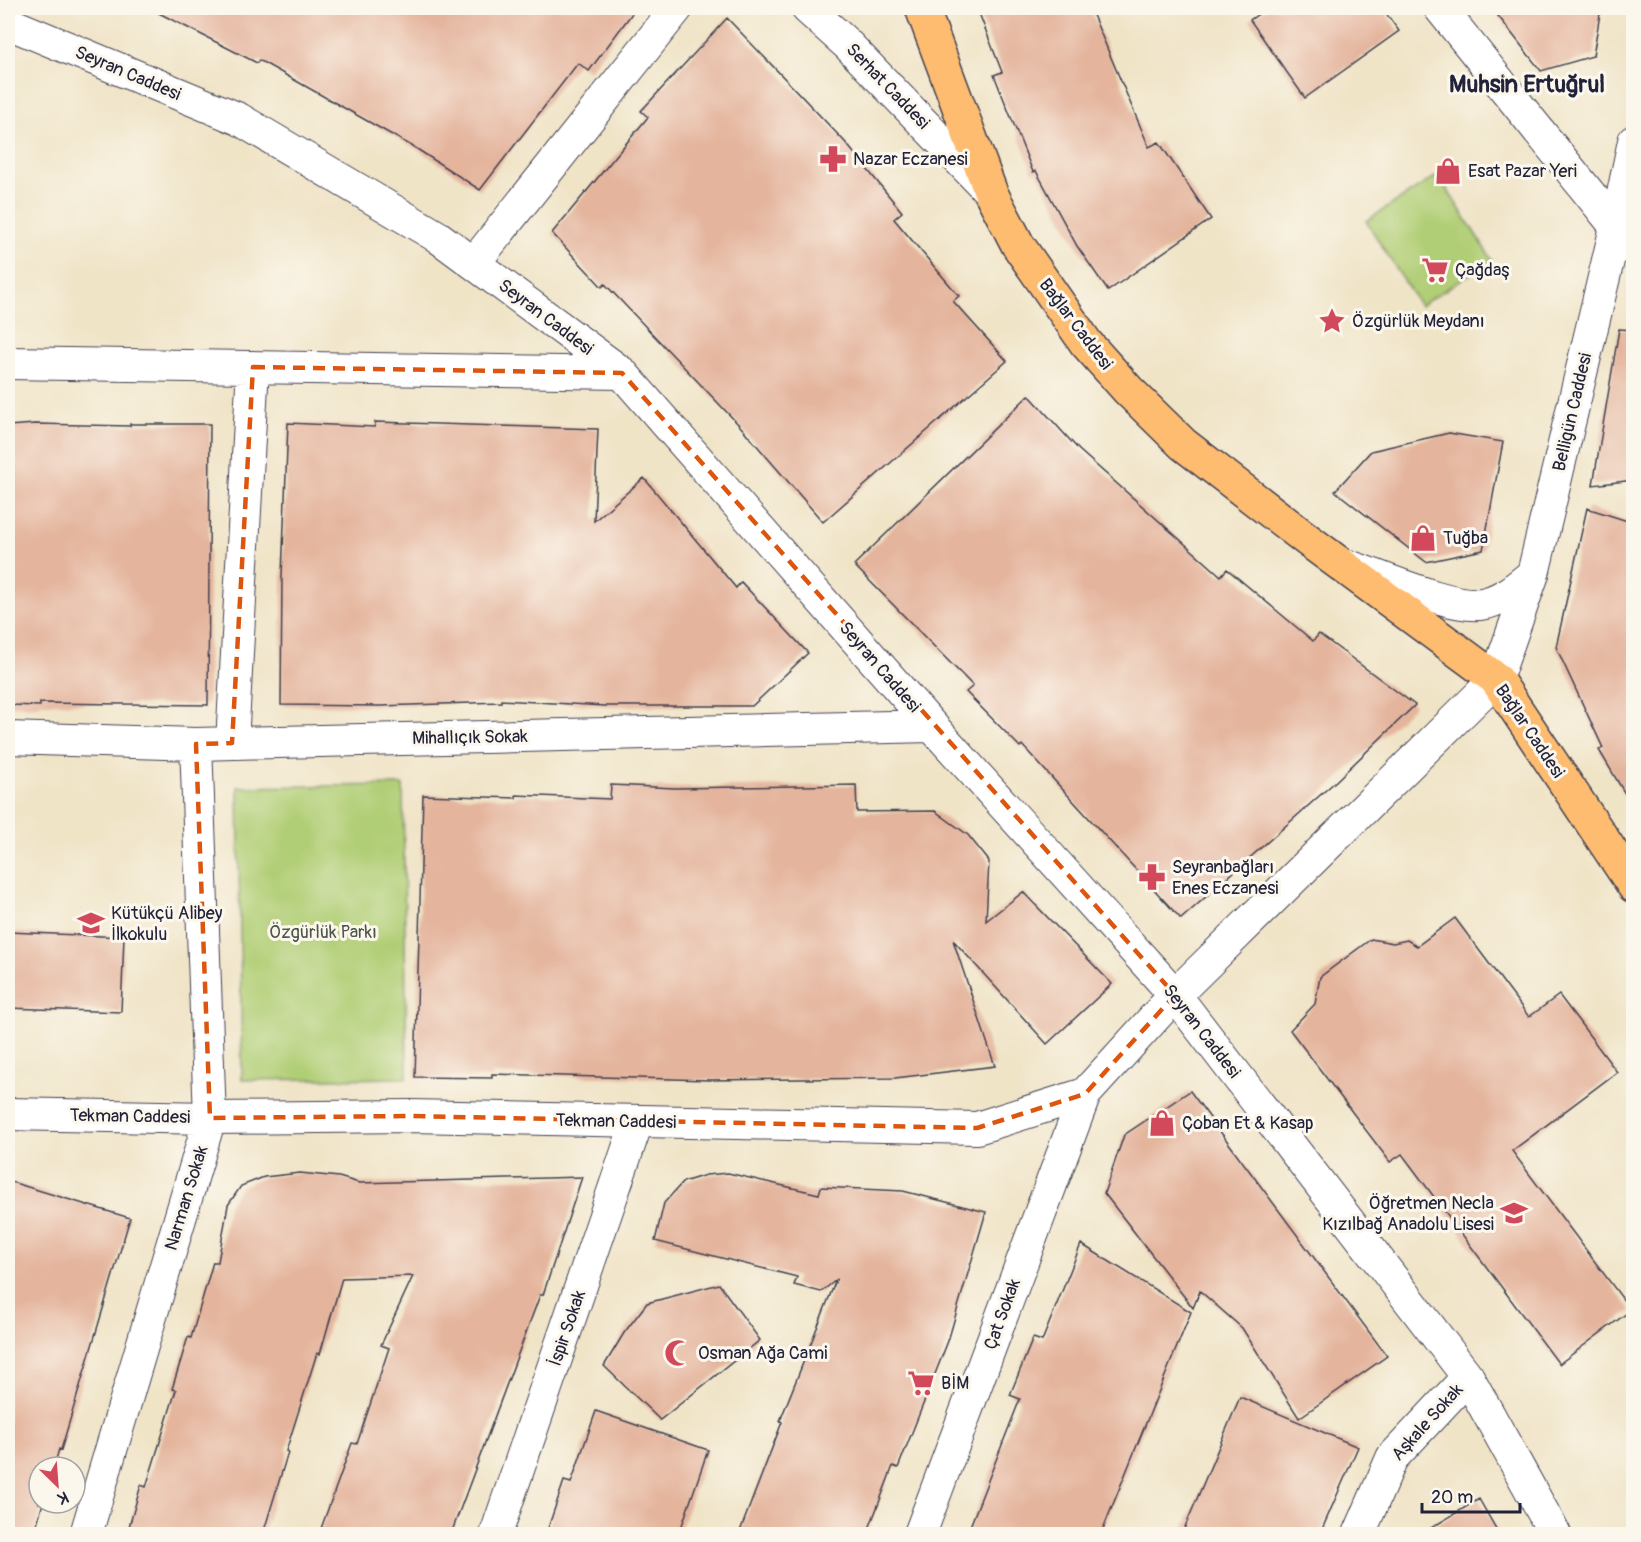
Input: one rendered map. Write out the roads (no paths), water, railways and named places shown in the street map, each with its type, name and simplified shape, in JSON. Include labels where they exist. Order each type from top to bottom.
[{"type":"main road","name":"Bağlar Caddesi","points":[[922,8],[991,193],[1018,245],[1086,343],[1128,390],[1184,444],[1336,562],[1496,680],[1634,886]]},
{"type":"street","points":[[474,263],[677,8]]},
{"type":"street","name":"Serhat Caddesi","points":[[807,8],[847,44],[991,193]]},
{"type":"street","points":[[1440,8],[1625,238]]},
{"type":"street","name":"Seyran Caddesi","points":[[8,23],[238,119],[438,237],[622,373],[932,726],[1175,995],[1468,1377],[1555,1534]]},
{"type":"street","name":"Belligün Caddesi","points":[[1496,680],[1533,574],[1625,238],[1634,141]]},
{"type":"street","points":[[8,363],[622,373]]},
{"type":"street","points":[[232,743],[253,367]]},
{"type":"street","name":"Bağlar Caddesi","points":[[1336,562],[1460,603],[1481,604],[1495,600],[1533,574]]},
{"type":"street","points":[[1085,1094],[1175,995],[1496,680]]},
{"type":"street","name":"Mihallıçık Sokak","points":[[8,738],[196,744],[932,726]]},
{"type":"street","name":"Narman Sokak","points":[[86,1534],[210,1118],[196,744]]},
{"type":"street","name":"Tekman Caddesi","points":[[8,1114],[210,1118],[411,1116],[977,1128],[1085,1094]]},
{"type":"street","name":"Çat Sokak","points":[[920,1534],[1085,1094]]},
{"type":"street","name":"İspir Sokak","points":[[496,1534],[637,1122]]},
{"type":"street","name":"Aşkale Sokak","points":[[1359,1534],[1392,1458],[1468,1377]]},
{"type":"place","name":"Nazar Eczanesi","points":[[833,159]]},
{"type":"place","name":"Esat Pazar Yeri","points":[[1448,171]]},
{"type":"place","name":"Çağdaş","points":[[1435,270]]},
{"type":"place","name":"Özgürlük Meydanı","points":[[1332,321]]},
{"type":"place","name":"Tuğba","points":[[1423,538]]},
{"type":"place","name":"Seyranbağları Enes Eczanesi","points":[[1152,877]]},
{"type":"place","name":"Kütükçü Alibey İlkokulu","points":[[91,923]]},
{"type":"place","name":"Çoban Et & Kasap","points":[[1162,1123]]},
{"type":"place","name":"Öğretmen Necla Kızılbağ Anadolu Lisesi","points":[[1514,1213]]},
{"type":"place","name":"Osman Ağa Cami","points":[[678,1353]]},
{"type":"place","name":"BİM","points":[[921,1383]]},
{"type":"district","name":"Muhsin Ertuğrul","points":[[1527,84]]},
{"type":"park label","name":"Özgürlük Parkı","points":[[323,932]]}]
